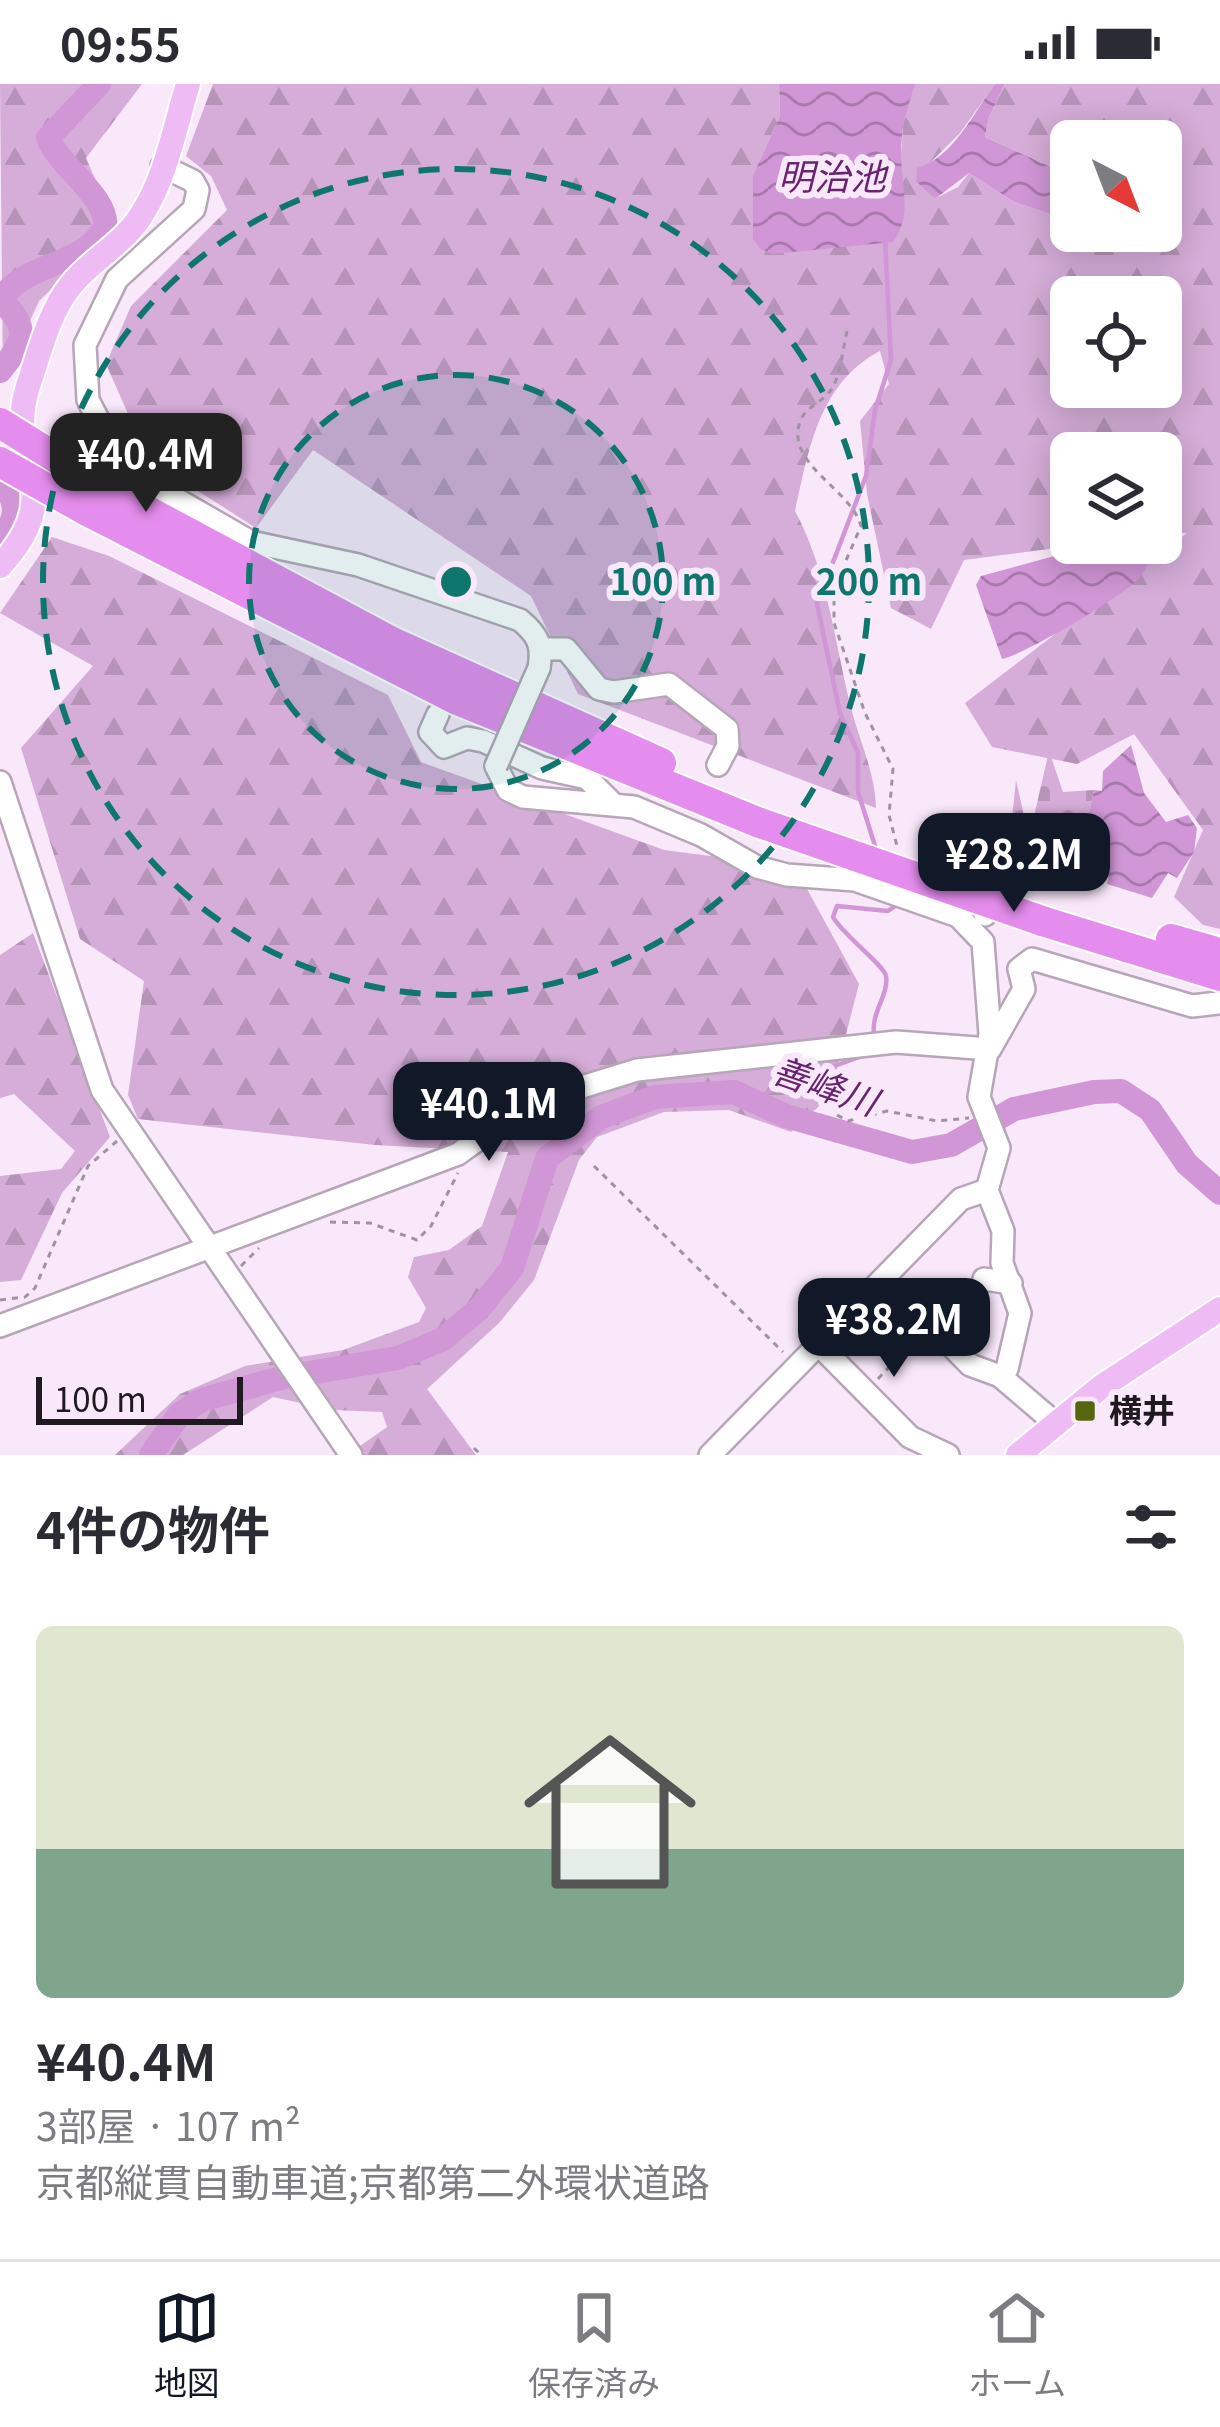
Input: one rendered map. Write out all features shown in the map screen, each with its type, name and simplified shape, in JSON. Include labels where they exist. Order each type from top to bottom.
[{"type":"highway","points":[[8,433],[94,499]]},
{"type":"highway","points":[[0,462],[94,499],[764,814],[1046,913],[1219,989]]},
{"type":"highway","points":[[1046,913],[1220,953]]},
{"type":"main road","points":[[0,566],[23,540],[36,510],[8,433],[57,307],[88,267],[132,230],[162,166],[188,84]]},
{"type":"main road","points":[[1018,1455],[1149,1353],[1220,1309]]},
{"type":"street","points":[[162,166],[193,181],[198,190],[194,209],[117,279],[85,345],[88,400],[116,454],[152,485],[251,542],[330,557],[520,620],[535,632],[540,658],[496,766],[508,790],[523,797],[611,802],[662,817],[757,867],[787,875],[854,880],[896,894],[972,926],[983,941],[989,1049],[979,1097],[997,1138],[987,1190],[1003,1231],[1002,1263],[1020,1313],[1012,1354],[1000,1376]]},
{"type":"street","points":[[540,658],[566,650],[599,688],[614,692],[669,684],[727,729],[728,746],[718,765]]},
{"type":"street","points":[[438,714],[430,732],[444,747],[467,738],[483,741],[542,768],[587,778],[611,802]]},
{"type":"street","points":[[0,782],[96,1074],[128,1132],[210,1243],[351,1455]]},
{"type":"street","points":[[972,926],[984,920],[994,862]]},
{"type":"street","points":[[989,1049],[1024,989],[1019,969],[1032,959],[1192,1006],[1219,989]]},
{"type":"street","points":[[0,1326],[210,1243],[458,1154],[527,1104],[637,1070],[896,1042],[989,1049]]},
{"type":"street","points":[[710,1455],[961,1199],[987,1190]]},
{"type":"street","points":[[984,1279],[1010,1283]]},
{"type":"street","points":[[930,1324],[970,1365],[1000,1376],[1055,1423]]},
{"type":"street","points":[[818,1344],[910,1437],[948,1455]]},
{"type":"path","points":[[847,331],[832,389],[806,412],[798,425],[799,442],[805,458],[846,499],[861,526],[834,588],[834,623],[865,713],[893,769],[890,815],[906,860]]},
{"type":"path","points":[[837,1115],[848,1121],[887,1112],[961,1121],[982,1110]]},
{"type":"path","points":[[0,1300],[25,1297],[35,1288],[88,1166],[128,1132]]},
{"type":"path","points":[[594,1166],[797,1366]]},
{"type":"path","points":[[314,1226],[370,1223],[417,1240],[431,1226],[448,1184],[463,1168]]},
{"type":"path","points":[[231,1276],[261,1246]]},
{"type":"path","points":[[870,1396],[883,1370],[930,1324],[884,1278]]},
{"type":"path","points":[[474,1448],[481,1455]]},
{"type":"green space","points":[[0,84],[142,84],[86,158],[116,227],[39,301],[3,380]]},
{"type":"green space","points":[[213,84],[779,84],[780,116],[753,175],[901,153],[904,114],[916,84],[995,84],[960,133],[928,165],[934,199],[958,187],[969,173],[1014,202],[1050,214],[1050,252],[1182,252],[1182,120],[1050,120],[1050,166],[985,137],[989,117],[1005,84],[1220,84],[1220,929],[1203,925],[1174,897],[1203,830],[1134,734],[1077,764],[992,747],[965,703],[1147,564],[1182,564],[1182,537],[1187,533],[1182,533],[1182,432],[1050,432],[1050,549],[964,560],[931,629],[891,608],[867,494],[860,421],[889,384],[880,351],[843,381],[820,420],[795,511],[823,582],[876,808],[578,694],[531,596],[313,450],[256,528],[148,459],[106,364],[131,306],[227,210],[211,176],[186,156]]},
{"type":"green space","points":[[52,537],[109,556],[388,695],[421,762],[664,850],[795,867],[859,984],[830,1096],[791,1132],[729,1110],[664,1112],[597,1137],[579,1160],[534,1280],[499,1323],[427,1389],[476,1455],[361,1455],[360,1446],[387,1427],[382,1412],[333,1410],[273,1397],[183,1455],[115,1455],[180,1394],[245,1366],[343,1350],[419,1322],[426,1308],[408,1277],[414,1257],[449,1250],[482,1226],[508,1152],[375,1145],[138,1119],[128,1095],[144,981],[80,939],[21,748],[93,666],[0,613]]},
{"type":"green space","points":[[1049,751],[1063,792],[1094,790],[1080,855],[1041,852],[1018,866],[1007,865],[1016,780],[1029,838]]},
{"type":"green space","points":[[33,933],[110,1137],[62,1193],[21,1280],[0,1282],[0,1176],[61,1169],[75,1151],[14,1094],[0,1098],[0,955]]},
{"type":"water","name":"明治池","points":[[779,84],[916,84],[902,140],[903,221],[893,242],[773,254],[760,249],[753,239],[753,175],[780,116]]},
{"type":"water","points":[[995,84],[1005,84],[985,137],[1050,166],[1050,214],[1014,202],[969,173],[935,199],[916,181],[917,168],[941,155]]},
{"type":"water","points":[[1050,557],[1050,564],[1147,564],[1139,578],[1115,597],[1032,647],[1002,659],[976,585],[981,576]]},
{"type":"water","points":[[1131,745],[1144,793],[1166,822],[1188,815],[1197,828],[1194,852],[1177,878],[1168,873],[1152,898],[1107,884],[1110,869],[1079,858],[1094,790],[1102,791],[1103,771]]},
{"type":"waterway","points":[[0,371],[21,334],[1,300],[24,278],[82,251],[105,227],[92,193],[48,138],[99,84]]},
{"type":"waterway","points":[[876,849],[858,792],[858,753],[840,713],[817,604],[866,476],[875,410],[891,360],[885,238]]},
{"type":"waterway","points":[[0,482],[14,510],[0,539]]},
{"type":"waterway","points":[[874,1034],[886,976],[833,917],[837,906],[888,911],[898,904]]},
{"type":"waterway","name":"善峰川","points":[[756,1100],[776,1087],[865,1055]]},
{"type":"waterway","name":"善峰川","points":[[151,1455],[179,1415],[201,1400],[285,1377],[398,1358],[443,1339],[479,1309],[512,1268],[547,1158],[601,1117],[655,1097],[734,1092],[786,1116],[912,1152],[951,1145],[1014,1109],[1121,1091],[1150,1110],[1187,1164],[1220,1193]]},
{"type":"place","name":"横井","points":[[1085,1411]]}]
